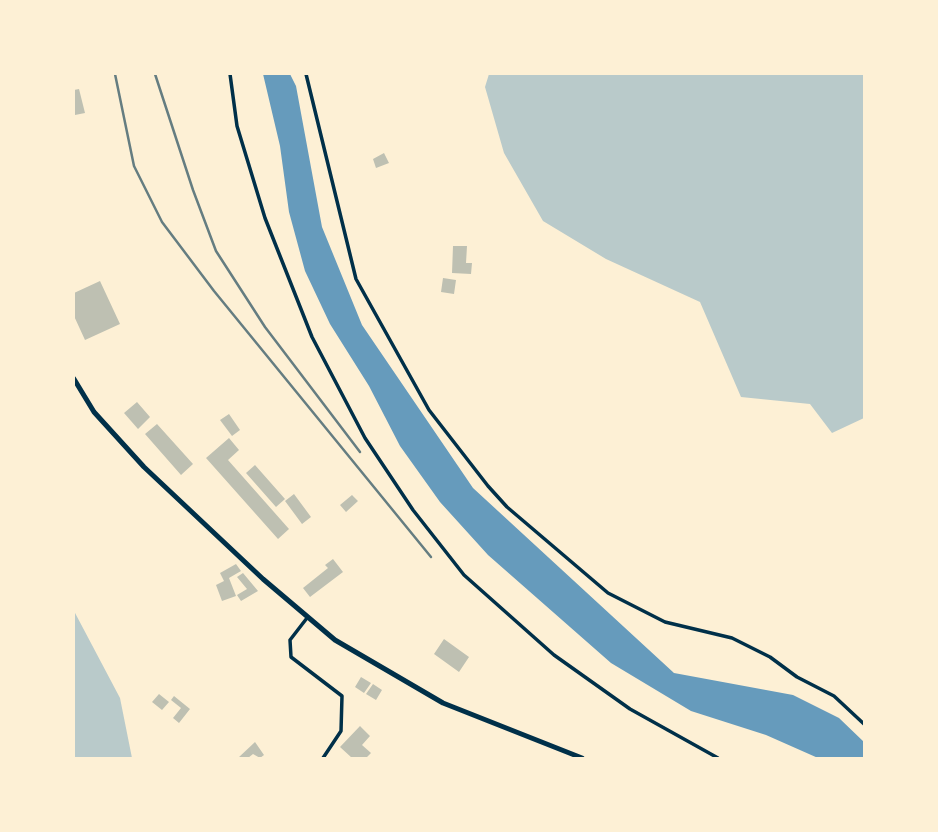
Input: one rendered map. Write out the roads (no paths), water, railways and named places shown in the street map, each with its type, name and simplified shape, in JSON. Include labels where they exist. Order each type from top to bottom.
[{"type":"main road","points":[[74,379],[94,412],[144,467],[307,618],[355,653],[443,703],[582,758]]},
{"type":"street","points":[[230,74],[237,126],[265,218],[295,298],[333,379],[365,438],[413,510],[464,575],[554,655],[631,709],[718,758]]},
{"type":"street","points":[[306,74],[356,279],[429,410],[488,486],[507,508],[608,593],[665,622],[732,639],[770,657],[797,677],[834,696],[864,724]]},
{"type":"street","points":[[307,618],[290,640],[292,657],[342,696],[341,731],[323,758]]},
{"type":"water","points":[[263,74],[290,74],[296,86],[322,227],[362,325],[473,488],[674,673],[793,695],[839,718],[864,742],[864,758],[818,758],[766,735],[691,711],[611,663],[488,555],[440,502],[400,446],[369,386],[330,324],[305,271],[289,212],[280,146]]},
{"type":"railway","points":[[115,74],[134,166],[162,222],[214,291],[431,557]]},
{"type":"railway","points":[[155,74],[216,251],[265,327],[360,452]]}]
